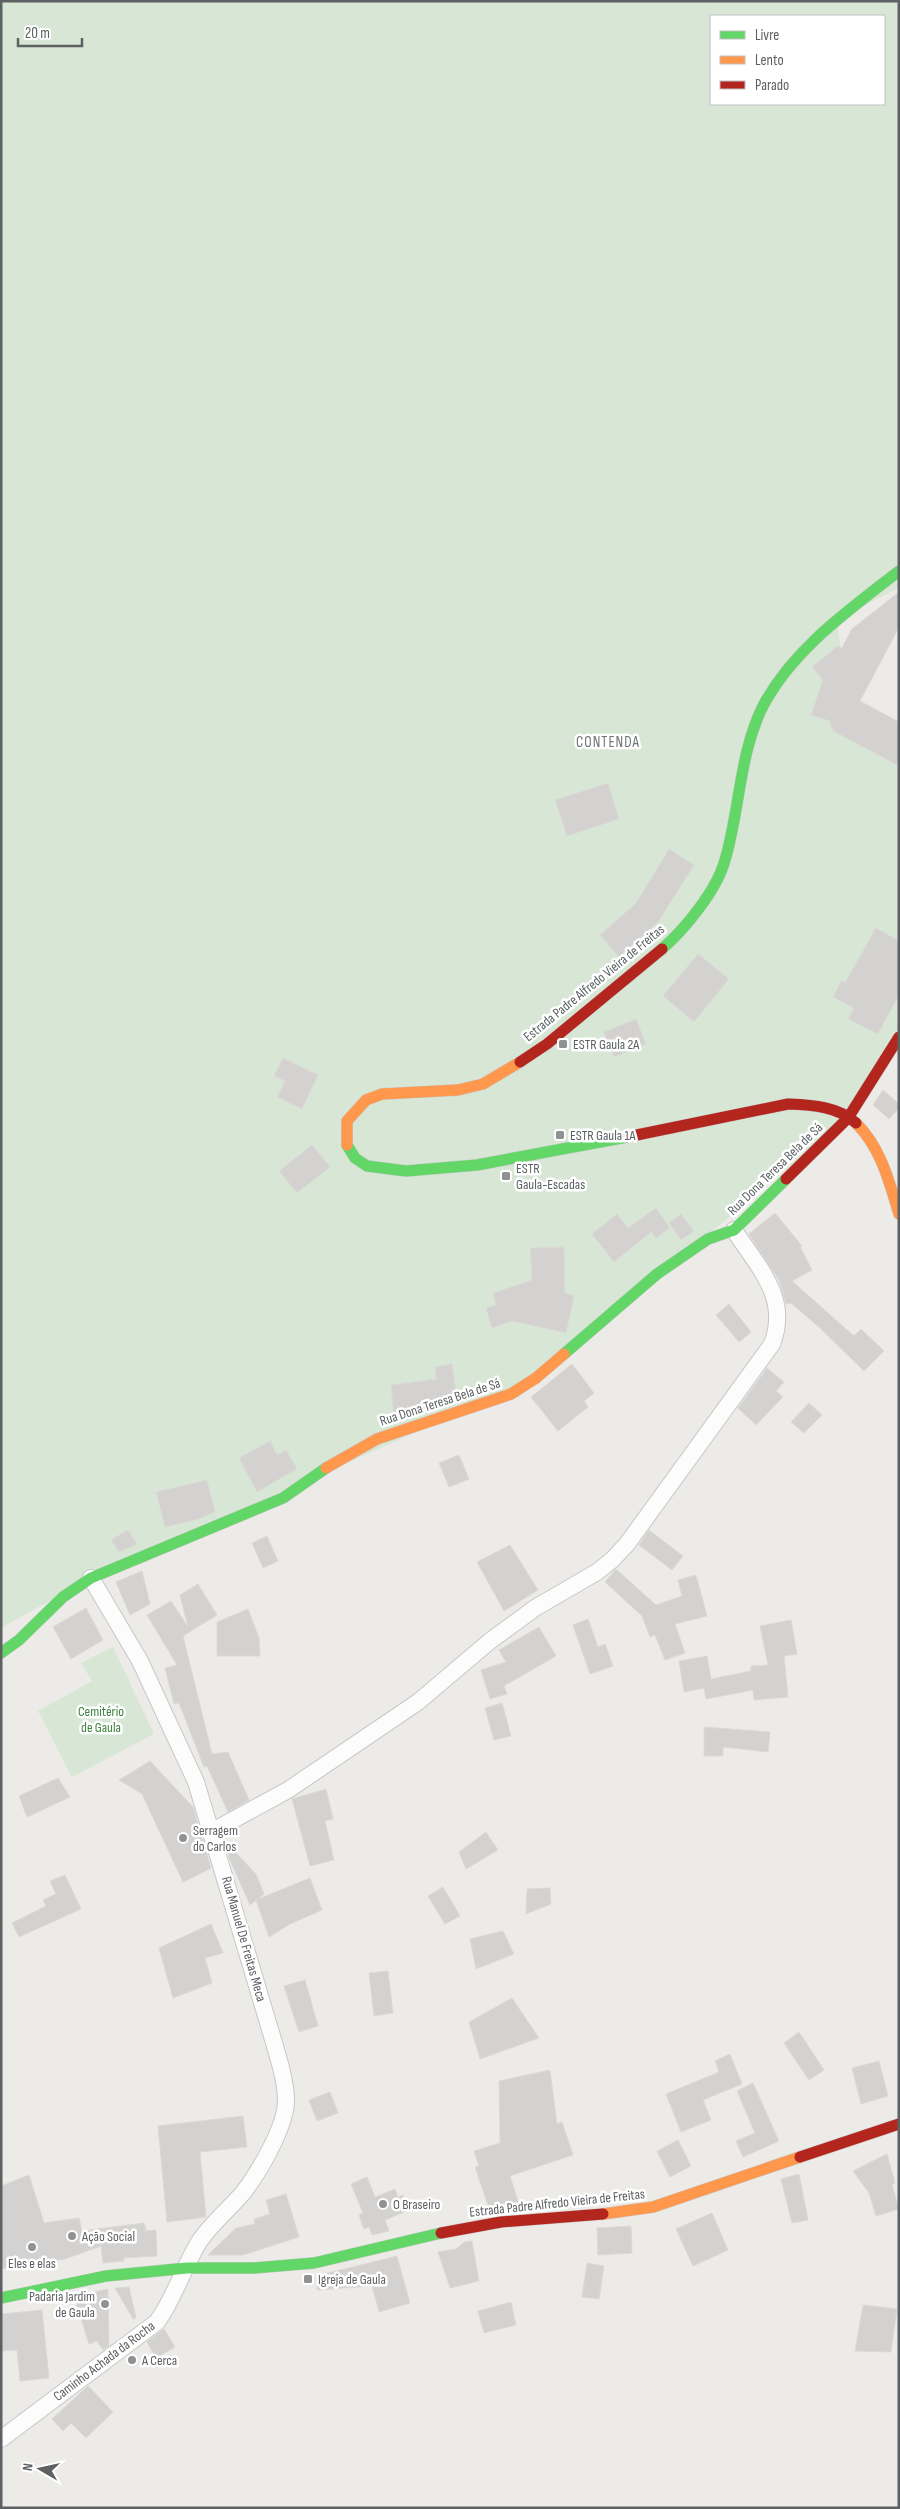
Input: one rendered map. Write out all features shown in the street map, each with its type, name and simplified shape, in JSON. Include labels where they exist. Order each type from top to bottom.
[{"type":"main road","name":"Estrada Padre Alfredo Vieira de Freitas","points":[[899,571],[837,619],[787,669],[763,707],[748,749],[725,862],[703,903],[676,936],[547,1044],[503,1073],[483,1084],[458,1090],[382,1094],[366,1100],[347,1121],[346,1135],[347,1145],[355,1158],[367,1166],[406,1171],[477,1165],[538,1155],[788,1104],[812,1103],[837,1110],[867,1133],[883,1158],[899,1214]]},
{"type":"main road","name":"Rua Dona Teresa Bela de Sá","points":[[1,1653],[19,1640],[63,1597],[91,1578],[284,1498],[332,1464],[377,1438],[511,1394],[536,1378],[657,1274],[708,1239],[734,1230],[848,1118],[862,1099],[899,1037]]},
{"type":"main road","name":"Estrada Padre Alfredo Vieira de Freitas","points":[[1,2298],[106,2276],[188,2268],[253,2268],[314,2263],[430,2235],[501,2222],[592,2216],[653,2207],[899,2124]]},
{"type":"street","points":[[211,1832],[288,1790],[418,1702],[490,1641],[534,1608],[597,1572],[627,1544],[772,1344],[778,1328],[779,1310],[773,1290],[734,1230]]},
{"type":"street","name":"Rua Manuel De Freitas Meca","points":[[91,1578],[140,1661],[196,1782],[279,2062],[286,2104],[279,2130],[263,2162],[244,2192],[209,2228],[198,2244],[188,2268]]},
{"type":"street","name":"Caminho Achada da Rocha","points":[[1,2439],[157,2322],[170,2304],[188,2268]]},
{"type":"green space","points":[[1,1],[899,1],[899,588],[837,619],[848,710],[899,744],[899,1030],[848,1118],[536,1378],[91,1578],[1,1628]]},
{"type":"green space","name":"Cemitério de Gaula","points":[[113,1647],[154,1734],[72,1777],[38,1711],[92,1681],[81,1663]]},
{"type":"building","points":[[899,592],[899,627],[860,701],[899,722],[899,766],[833,731],[830,721],[811,715],[823,680],[812,667],[838,646],[842,648],[852,629]]},
{"type":"building","points":[[608,783],[619,819],[567,836],[555,800]]},
{"type":"building","points":[[669,849],[694,865],[658,922],[619,957],[600,935],[636,903]]},
{"type":"building","points":[[876,928],[899,941],[899,995],[878,1034],[848,1019],[854,1008],[833,997],[841,981],[845,983]]},
{"type":"building","points":[[698,954],[729,979],[694,1022],[663,996]]},
{"type":"building","points":[[636,1019],[646,1044],[614,1057],[604,1032]]},
{"type":"building","points":[[283,1058],[318,1075],[302,1109],[277,1097],[285,1081],[274,1076]]},
{"type":"building","points":[[883,1090],[899,1104],[899,1108],[889,1119],[873,1105]]},
{"type":"building","points":[[312,1145],[330,1167],[297,1193],[279,1171]]},
{"type":"building","points":[[656,1208],[670,1228],[656,1238],[651,1232],[614,1262],[592,1234],[617,1214],[628,1228]]},
{"type":"building","points":[[775,1213],[802,1246],[800,1247],[812,1270],[792,1281],[854,1336],[861,1329],[884,1351],[864,1371],[791,1303],[786,1304],[779,1280],[749,1234]]},
{"type":"building","points":[[681,1214],[694,1231],[681,1240],[669,1223]]},
{"type":"building","points":[[564,1247],[565,1293],[574,1296],[566,1333],[512,1321],[492,1328],[486,1308],[496,1305],[493,1293],[532,1280],[530,1248]]},
{"type":"building","points":[[729,1304],[751,1332],[739,1342],[716,1315]]},
{"type":"building","points":[[452,1364],[457,1398],[394,1419],[391,1385],[436,1379],[435,1367]]},
{"type":"building","points":[[572,1364],[594,1393],[584,1401],[588,1407],[558,1431],[531,1397]]},
{"type":"building","points":[[767,1368],[784,1382],[776,1391],[783,1397],[756,1425],[738,1408]]},
{"type":"building","points":[[809,1403],[822,1415],[804,1433],[791,1422]]},
{"type":"building","points":[[270,1441],[277,1455],[286,1450],[297,1469],[257,1492],[239,1458]]},
{"type":"building","points":[[459,1455],[469,1479],[449,1487],[439,1463]]},
{"type":"building","points":[[207,1480],[215,1512],[196,1520],[165,1527],[156,1492]]},
{"type":"building","points":[[128,1530],[137,1544],[119,1552],[111,1540]]},
{"type":"building","points":[[649,1530],[683,1556],[672,1570],[639,1545]]},
{"type":"building","points":[[267,1536],[278,1561],[263,1568],[252,1543]]},
{"type":"building","points":[[510,1545],[538,1590],[504,1611],[477,1562]]},
{"type":"building","points":[[616,1569],[656,1605],[682,1596],[678,1580],[696,1575],[707,1616],[675,1624],[685,1653],[665,1660],[655,1635],[650,1637],[642,1616],[605,1582]]},
{"type":"building","points":[[142,1571],[150,1604],[130,1615],[116,1582]]},
{"type":"building","points":[[198,1584],[217,1615],[183,1636],[212,1754],[228,1752],[249,1800],[228,1812],[207,1766],[204,1767],[179,1703],[174,1704],[165,1668],[177,1665],[147,1615],[171,1601],[188,1627],[180,1595]]},
{"type":"building","points":[[86,1608],[103,1640],[71,1659],[53,1627]]},
{"type":"building","points":[[248,1609],[259,1638],[260,1656],[217,1656],[217,1622]]},
{"type":"building","points":[[588,1619],[598,1647],[605,1644],[613,1666],[590,1674],[573,1625]]},
{"type":"building","points":[[791,1620],[797,1654],[784,1656],[788,1697],[754,1700],[753,1690],[706,1699],[704,1688],[684,1692],[679,1661],[707,1656],[711,1679],[751,1671],[751,1666],[768,1665],[760,1626]]},
{"type":"building","points":[[539,1627],[556,1656],[504,1686],[507,1694],[490,1699],[481,1670],[506,1662],[499,1650]]},
{"type":"building","points":[[502,1703],[511,1736],[494,1740],[485,1708]]},
{"type":"building","points":[[704,1727],[770,1732],[768,1752],[723,1747],[723,1756],[704,1756]]},
{"type":"building","name":"Serragem do Carlos","points":[[150,1761],[193,1807],[211,1868],[183,1882],[142,1794],[119,1780]]},
{"type":"building","points":[[58,1778],[70,1797],[27,1817],[19,1796]]},
{"type":"building","points":[[326,1789],[333,1819],[325,1821],[334,1860],[310,1866],[292,1799]]},
{"type":"building","points":[[486,1832],[498,1850],[466,1869],[459,1852]]},
{"type":"building","points":[[224,1840],[256,1874],[264,1894],[250,1905],[230,1860]]},
{"type":"building","points":[[65,1875],[81,1909],[19,1937],[12,1923],[46,1906],[43,1900],[56,1894],[50,1881]]},
{"type":"building","points":[[310,1878],[322,1910],[290,1924],[269,1937],[256,1900]]},
{"type":"building","points":[[443,1887],[460,1916],[445,1924],[428,1896]]},
{"type":"building","points":[[550,1888],[551,1904],[526,1914],[527,1889]]},
{"type":"building","points":[[211,1924],[223,1953],[205,1958],[212,1983],[173,1998],[159,1948]]},
{"type":"building","points":[[503,1931],[514,1954],[476,1969],[470,1939]]},
{"type":"building","points":[[388,1971],[393,2013],[374,2016],[369,1973]]},
{"type":"building","points":[[305,1980],[318,2026],[299,2032],[284,1986]]},
{"type":"building","points":[[512,1998],[539,2038],[480,2059],[469,2022]]},
{"type":"building","points":[[799,2032],[824,2070],[809,2080],[784,2043]]},
{"type":"building","points":[[730,2054],[742,2084],[703,2100],[711,2120],[681,2132],[666,2094],[719,2072],[715,2061]]},
{"type":"building","points":[[879,2061],[888,2096],[861,2104],[852,2068]]},
{"type":"building","points":[[550,2070],[557,2124],[562,2122],[573,2155],[510,2176],[519,2204],[490,2211],[475,2167],[479,2166],[474,2151],[500,2143],[499,2081]]},
{"type":"building","points":[[753,2083],[779,2141],[743,2157],[736,2141],[755,2133],[737,2091]]},
{"type":"building","points":[[330,2092],[338,2113],[317,2121],[309,2100]]},
{"type":"building","points":[[243,2116],[247,2147],[200,2152],[206,2217],[167,2222],[158,2126]]},
{"type":"building","points":[[678,2140],[691,2166],[670,2177],[657,2151]]},
{"type":"building","points":[[887,2154],[895,2183],[892,2185],[899,2209],[876,2216],[869,2193],[853,2171]]},
{"type":"building","points":[[799,2174],[808,2220],[792,2223],[781,2179]]},
{"type":"building","points":[[29,2175],[44,2223],[79,2218],[82,2231],[144,2223],[146,2230],[144,2231],[156,2230],[157,2256],[123,2258],[124,2261],[103,2263],[101,2246],[65,2259],[1,2269],[1,2186]]},
{"type":"building","name":"O Braseiro","points":[[367,2177],[375,2197],[395,2189],[398,2197],[403,2195],[409,2210],[385,2220],[389,2231],[372,2235],[369,2227],[364,2229],[359,2215],[363,2213],[351,2184]]},
{"type":"building","points":[[286,2194],[299,2237],[243,2255],[208,2255],[236,2228],[255,2224],[254,2219],[270,2214],[266,2200]]},
{"type":"building","points":[[712,2213],[728,2250],[693,2266],[676,2229]]},
{"type":"building","points":[[631,2226],[632,2253],[598,2255],[597,2228]]},
{"type":"building","points":[[472,2241],[479,2281],[450,2288],[438,2252],[456,2249],[464,2242]]},
{"type":"building","points":[[397,2256],[410,2303],[379,2312],[372,2286],[317,2290],[316,2276]]},
{"type":"building","points":[[587,2263],[604,2266],[599,2299],[582,2297]]},
{"type":"building","points":[[129,2287],[136,2318],[133,2319],[115,2288]]},
{"type":"building","points":[[108,2289],[109,2346],[103,2350],[97,2341],[89,2344],[74,2296]]},
{"type":"building","points":[[511,2302],[516,2325],[484,2333],[478,2311]]},
{"type":"building","points":[[863,2305],[897,2309],[891,2352],[855,2351]]},
{"type":"building","points":[[42,2310],[49,2378],[20,2381],[17,2350],[1,2351],[1,2314]]},
{"type":"building","points":[[164,2329],[175,2347],[156,2358],[147,2342]]},
{"type":"building","points":[[88,2386],[113,2412],[86,2438],[71,2423],[63,2431],[52,2419]]},
{"type":"traffic: fast","points":[[662,949],[690,920],[708,896],[721,872],[730,841],[749,743],[763,706],[775,685],[790,666],[824,632],[899,571]]},
{"type":"traffic: fast","points":[[347,1145],[355,1158],[367,1166],[406,1171],[477,1165],[627,1137]]},
{"type":"traffic: fast","points":[[564,1354],[657,1274],[708,1239],[734,1230],[786,1179]]},
{"type":"traffic: fast","points":[[1,1653],[19,1640],[63,1597],[91,1578],[283,1498],[326,1468]]},
{"type":"traffic: fast","points":[[1,2298],[106,2276],[187,2268],[253,2268],[314,2263],[441,2233]]},
{"type":"traffic: slow","points":[[347,1145],[347,1121],[366,1100],[382,1094],[458,1090],[483,1084],[520,1062]]},
{"type":"traffic: slow","points":[[856,1123],[865,1133],[878,1154],[888,1177],[899,1214]]},
{"type":"traffic: slow","points":[[326,1468],[377,1439],[511,1394],[536,1378],[564,1354]]},
{"type":"traffic: slow","points":[[603,2214],[653,2207],[800,2157]]},
{"type":"traffic: jam","points":[[520,1062],[547,1044],[662,949]]},
{"type":"traffic: jam","points":[[786,1179],[848,1118],[899,1037]]},
{"type":"traffic: jam","points":[[627,1137],[788,1104],[824,1107],[841,1113],[856,1123]]},
{"type":"traffic: jam","points":[[800,2157],[899,2124]]},
{"type":"traffic: jam","points":[[441,2233],[501,2222],[603,2214]]},
{"type":"place","name":"ESTR Gaula 2A","points":[[563,1044]]},
{"type":"place","name":"ESTR Gaula 1A","points":[[560,1135]]},
{"type":"place","name":"ESTR Gaula-Escadas","points":[[506,1176]]},
{"type":"place","name":"Serragem do Carlos","points":[[183,1838]]},
{"type":"place","name":"O Braseiro","points":[[383,2204]]},
{"type":"place","name":"Ação Social","points":[[72,2236]]},
{"type":"place","name":"Eles e elas","points":[[32,2247]]},
{"type":"place","name":"Igreja de Gaula","points":[[308,2279]]},
{"type":"place","name":"Padaria Jardim de Gaula","points":[[105,2304]]},
{"type":"place","name":"A Cerca","points":[[132,2360]]},
{"type":"district","name":"CONTENDA","points":[[608,742]]}]
